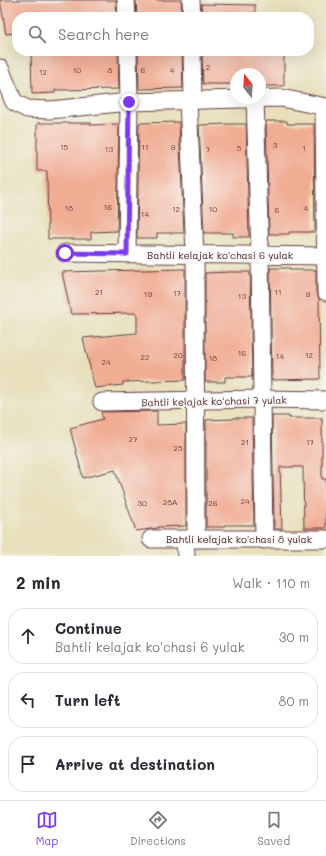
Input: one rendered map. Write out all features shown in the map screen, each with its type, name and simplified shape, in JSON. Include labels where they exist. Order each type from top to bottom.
[{"type":"street","points":[[126,0],[127,12]]},
{"type":"street","points":[[191,0],[192,12]]},
{"type":"street","points":[[127,254],[128,56]]},
{"type":"street","points":[[189,545],[195,400],[195,254],[191,100],[192,56]]},
{"type":"street","points":[[0,68],[14,102],[27,109],[50,110],[129,102],[230,99]]},
{"type":"street","points":[[266,99],[281,98],[325,107],[326,292]]},
{"type":"street","points":[[255,104],[260,255],[264,540]]},
{"type":"street","name":"Bahtli kelajak ko'chasi 6 yulak","points":[[65,253],[326,256]]},
{"type":"street","name":"Bahtli kelajak ko'chasi 7 yulak","points":[[102,402],[262,399],[326,400]]},
{"type":"street","name":"Bahtli kelajak ko'chasi 8 yulak","points":[[151,539],[189,545],[264,540],[326,540]]},
{"type":"building","points":[[0,0],[116,0],[117,12],[12,12],[12,33],[6,34]]},
{"type":"building","points":[[136,0],[181,0],[182,12],[137,12]]},
{"type":"building","points":[[201,4],[255,5],[255,12],[202,12]]},
{"type":"building","points":[[31,56],[118,56],[119,89],[55,90],[55,93],[32,94]]},
{"type":"building","points":[[138,56],[182,56],[183,88],[139,89]]},
{"type":"building","points":[[202,56],[284,56],[284,86],[266,86],[266,68],[230,68],[230,84],[203,84]]},
{"type":"building","points":[[266,121],[287,121],[287,124],[314,124],[315,232],[269,234]]},
{"type":"building","points":[[179,122],[184,233],[157,233],[157,238],[137,238],[139,123]]},
{"type":"building","points":[[37,123],[91,123],[91,125],[119,124],[117,231],[91,232],[91,239],[48,239],[47,171],[37,171]]},
{"type":"building","points":[[246,124],[249,237],[233,237],[233,233],[204,233],[199,125]]},
{"type":"building","points":[[270,268],[316,270],[316,292],[319,299],[320,379],[272,380]]},
{"type":"building","points":[[185,269],[185,380],[123,382],[123,385],[95,388],[83,338],[137,333],[137,313],[71,314],[62,272]]},
{"type":"building","points":[[250,272],[252,377],[225,377],[225,382],[205,382],[205,273]]},
{"type":"building","points":[[157,411],[157,425],[186,424],[186,526],[158,527],[136,531],[115,470],[83,478],[70,428],[103,419],[101,412]]},
{"type":"building","points":[[272,416],[289,416],[289,418],[322,418],[322,479],[326,479],[326,528],[304,528],[303,467],[280,467],[282,529],[274,529]]},
{"type":"building","points":[[252,418],[254,525],[224,525],[224,527],[206,527],[206,420]]},
{"type":"route","points":[[65,253],[127,254],[129,102]]}]
